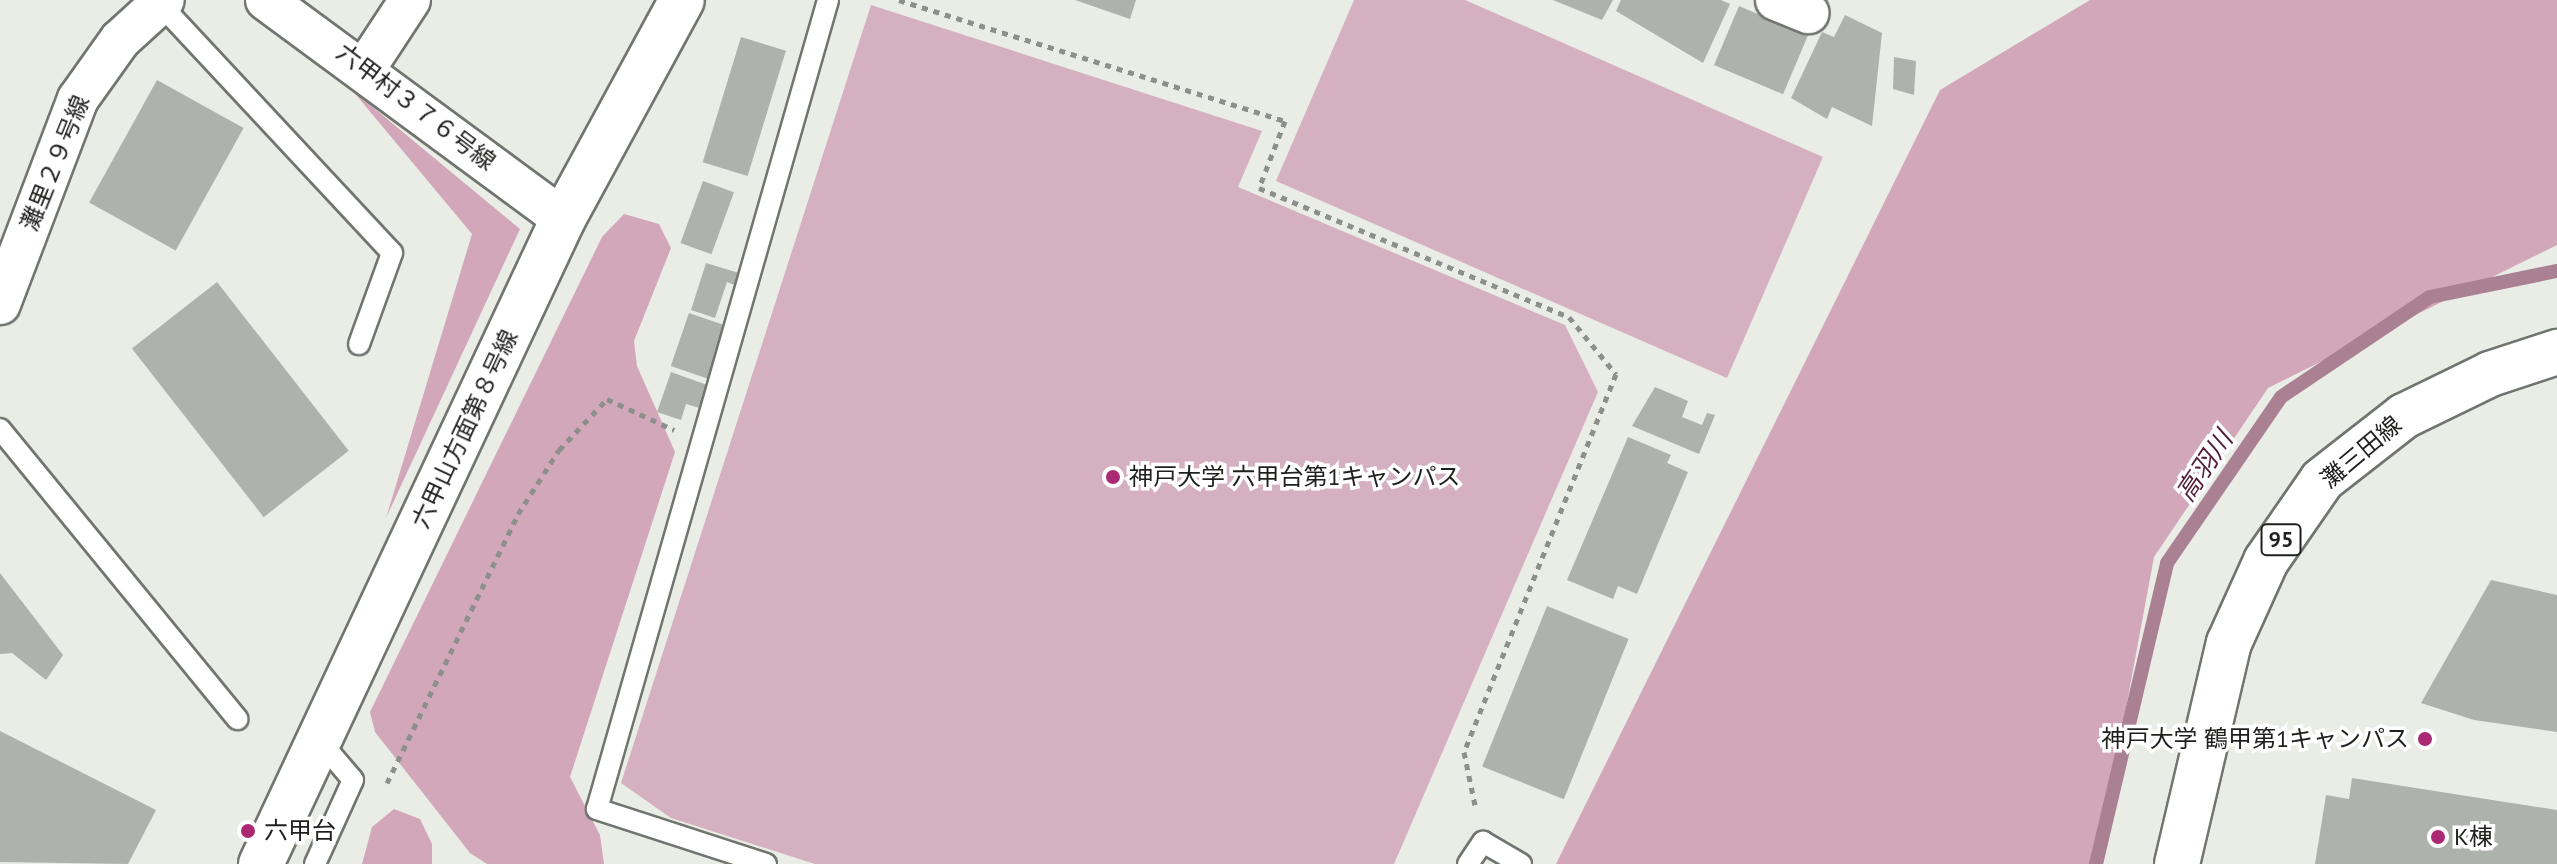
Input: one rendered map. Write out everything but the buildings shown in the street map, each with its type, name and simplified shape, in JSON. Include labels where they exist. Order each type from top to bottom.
[{"type":"street","name":"六甲村３７６号線","points":[[266,0],[366,67],[563,219]]},
{"type":"street","points":[[366,67],[410,0]]},
{"type":"street","name":"六甲山方面第８号線","points":[[261,864],[563,219],[682,0]]},
{"type":"street","name":"灘里２９号線","points":[[0,304],[78,99],[120,40],[162,2]]},
{"type":"street","name":"灘三田線","points":[[2177,864],[2229,643],[2266,561],[2322,480],[2404,416],[2490,374],[2557,352]]},
{"type":"lane","points":[[766,864],[597,809],[828,0]]},
{"type":"lane","points":[[162,2],[392,253],[359,344]]},
{"type":"lane","points":[[0,429],[237,719]]},
{"type":"lane","points":[[315,864],[353,780],[319,740]]},
{"type":"lane","points":[[1468,864],[1483,842],[1521,864]]},
{"type":"path","points":[[899,0],[1285,121],[1259,188],[1569,317],[1616,374],[1464,752],[1483,842]]},
{"type":"path","points":[[385,787],[518,514],[559,450],[607,399],[700,442]]},
{"type":"shaded area","points":[[1354,0],[1465,0],[1823,157],[1727,378],[1276,181]]},
{"type":"shaded area","points":[[2090,0],[2557,0],[2557,245],[2268,388],[2154,557],[2097,864],[1556,864],[1940,90]]},
{"type":"shaded area","points":[[871,5],[1262,131],[1238,187],[1565,325],[1598,392],[1394,864],[815,864],[671,818],[621,783]]},
{"type":"shaded area","points":[[352,90],[520,229],[386,518],[472,234]]},
{"type":"shaded area","points":[[624,214],[659,224],[671,248],[634,341],[637,366],[675,452],[570,777],[600,835],[604,864],[487,864],[470,853],[375,732],[370,712],[602,237]]},
{"type":"shaded area","points":[[394,809],[420,819],[432,844],[432,864],[362,864],[372,827]]},
{"type":"waterway","name":"高羽川","points":[[2096,864],[2167,563],[2281,397],[2430,297],[2557,271]]},
{"type":"place","name":"神戸大学 六甲台第1キャンパス","points":[[1113,477]]},
{"type":"place","name":"神戸大学 鶴甲第1キャンパス","points":[[2425,739]]},
{"type":"place","name":"六甲台","points":[[248,831]]},
{"type":"place","name":"K棟","points":[[2438,837]]}]
